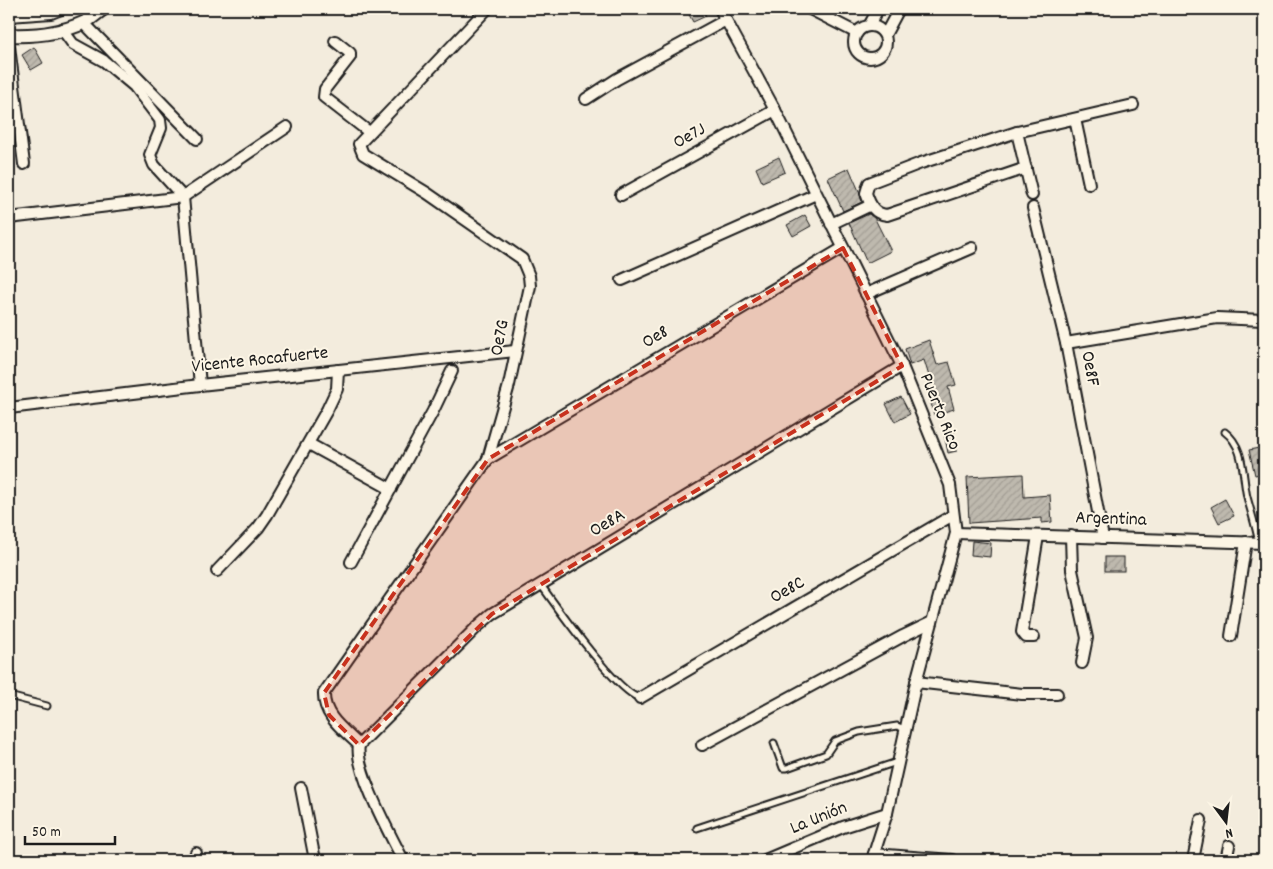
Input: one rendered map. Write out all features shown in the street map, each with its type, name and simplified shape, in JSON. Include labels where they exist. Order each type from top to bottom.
[{"type":"street","points":[[9,16],[51,13],[61,9]]},
{"type":"street","points":[[9,35],[29,36],[62,30],[84,23],[103,9]]},
{"type":"street","name":"Oe7G","points":[[359,745],[329,715],[324,701],[324,693],[488,459],[510,385],[515,351],[530,286],[529,276],[522,259],[427,193],[363,154],[359,147],[360,142],[369,132],[486,9]]},
{"type":"street","name":"Puerto Rico","points":[[720,9],[775,110],[902,366],[950,485],[956,533],[916,682],[887,813],[873,857]]},
{"type":"street","points":[[810,9],[857,33]]},
{"type":"street","points":[[869,26],[878,9]]},
{"type":"street","points":[[885,35],[899,9]]},
{"type":"street","points":[[586,99],[617,79],[726,20]]},
{"type":"street","points":[[84,23],[197,139]]},
{"type":"street","points":[[869,26],[879,28],[887,41],[882,53],[869,58],[858,52],[855,46],[855,39],[857,33],[862,28],[869,26]]},
{"type":"street","points":[[62,30],[73,44],[104,61],[134,86],[158,117],[161,124],[150,155],[151,160],[183,197],[200,385]]},
{"type":"street","points":[[335,41],[350,53],[350,57],[325,89],[324,97],[369,132]]},
{"type":"street","points":[[9,47],[24,164]]},
{"type":"street","points":[[1026,168],[887,215],[876,212],[866,193],[869,184],[921,163],[1017,132],[1133,105]]},
{"type":"street","name":"Oe7J","points":[[621,195],[775,110]]},
{"type":"street","points":[[1075,118],[1089,184]]},
{"type":"street","points":[[9,218],[183,197],[288,127]]},
{"type":"street","points":[[1017,132],[1032,195]]},
{"type":"street","points":[[622,280],[816,194]]},
{"type":"street","points":[[831,224],[871,205]]},
{"type":"street","name":"Oe8F","points":[[1033,208],[1066,343],[1103,538]]},
{"type":"street","name":"Oe8","points":[[488,459],[843,248]]},
{"type":"street","points":[[866,294],[972,248]]},
{"type":"street","points":[[1066,343],[1217,318],[1264,320]]},
{"type":"street","name":"Vicente Rocafuerte","points":[[9,408],[515,351]]},
{"type":"street","name":"Oe8A","points":[[359,745],[486,618],[902,366]]},
{"type":"street","points":[[217,570],[258,528],[309,444],[336,393],[338,370]]},
{"type":"street","points":[[351,562],[433,411],[452,371]]},
{"type":"street","points":[[309,444],[390,489]]},
{"type":"street","name":"Oe8C","points":[[640,698],[954,515]]},
{"type":"street","name":"Argentina","points":[[956,533],[1262,543]]},
{"type":"street","points":[[1034,637],[1024,636],[1022,632],[1038,536]]},
{"type":"street","points":[[1072,536],[1072,570],[1087,638],[1082,663]]},
{"type":"street","points":[[1231,636],[1246,542]]},
{"type":"street","points":[[702,745],[932,622]]},
{"type":"street","points":[[916,682],[1022,694],[1057,694]]},
{"type":"street","points":[[359,745],[359,758],[368,787],[403,860]]},
{"type":"street","points":[[301,788],[315,860]]},
{"type":"street","name":"La Unión","points":[[764,860],[843,827],[887,813]]},
{"type":"street","points":[[1193,860],[1201,820]]},
{"type":"street","points":[[1226,860],[1229,846]]},
{"type":"street","points":[[873,857],[952,860]]},
{"type":"lane","points":[[1225,432],[1233,438],[1238,448],[1246,495],[1262,543]]},
{"type":"lane","points":[[542,585],[596,657],[635,697],[640,698]]},
{"type":"lane","points":[[9,696],[47,706]]},
{"type":"lane","points":[[774,743],[781,764],[784,768],[787,768],[826,754],[835,740],[859,732],[897,726],[905,729]]},
{"type":"lane","points":[[697,828],[898,762]]},
{"type":"highlighted area","points":[[843,248],[902,366],[492,614],[359,745],[329,715],[324,693],[488,459]]},
{"type":"building","points":[[686,9],[702,9],[706,16],[693,22]]},
{"type":"building","points":[[34,47],[43,63],[31,70],[22,55]]},
{"type":"building","points":[[779,157],[785,172],[762,182],[756,168]]},
{"type":"building","points":[[849,168],[862,202],[843,211],[828,178]]},
{"type":"building","points":[[869,214],[875,219],[891,251],[867,263],[849,223]]},
{"type":"building","points":[[805,215],[811,226],[793,236],[787,225]]},
{"type":"building","points":[[929,340],[937,365],[949,362],[956,385],[948,387],[954,409],[934,415],[927,387],[932,386],[924,360],[910,365],[905,349]]},
{"type":"building","points":[[901,397],[910,414],[895,422],[886,404]]},
{"type":"building","points":[[954,431],[957,451],[948,453],[944,433]]},
{"type":"building","points":[[1264,447],[1264,473],[1255,475],[1249,450]]},
{"type":"building","points":[[1023,474],[1024,497],[1050,495],[1052,522],[1042,523],[1042,518],[969,523],[967,477]]},
{"type":"building","points":[[1225,499],[1234,516],[1219,523],[1211,507]]},
{"type":"building","points":[[972,541],[991,543],[990,557],[971,555]]},
{"type":"building","points":[[1105,557],[1124,557],[1124,571],[1105,571]]}]
